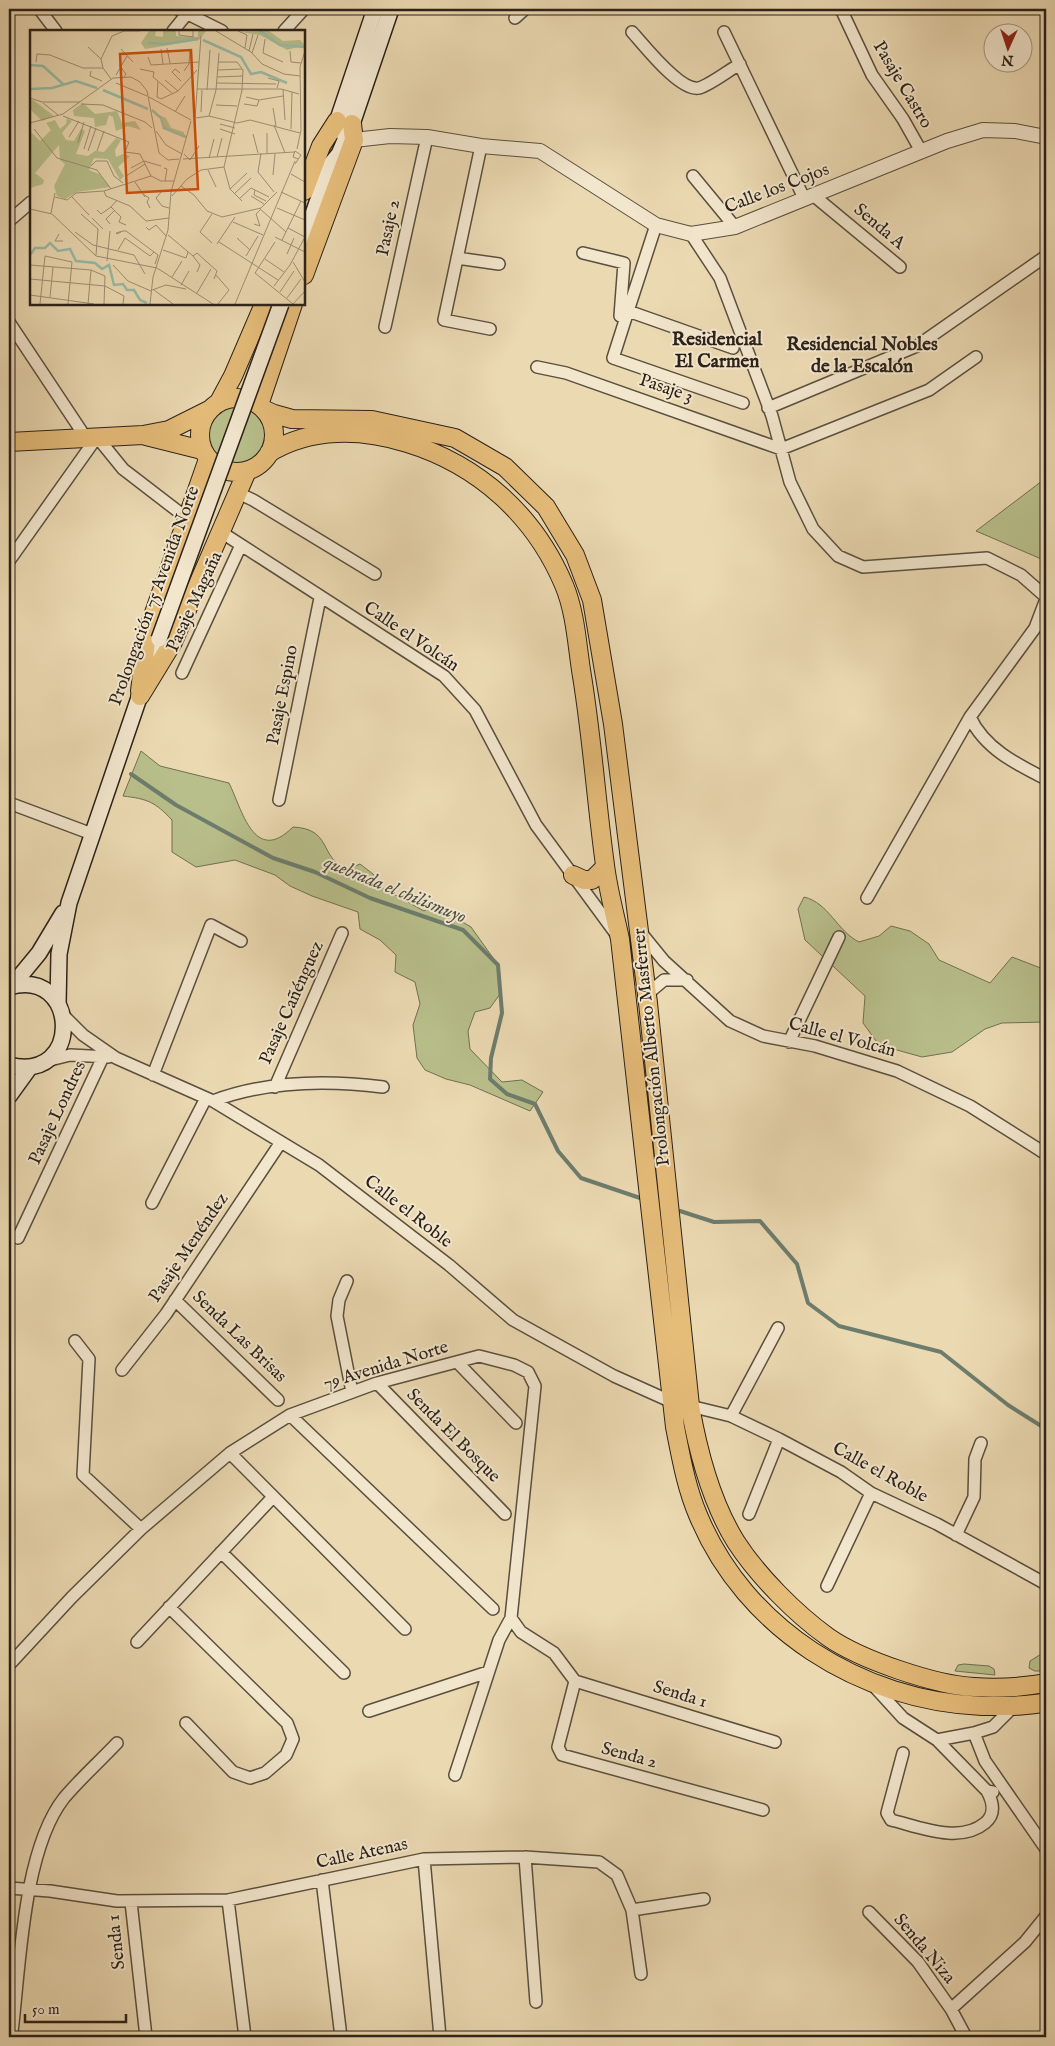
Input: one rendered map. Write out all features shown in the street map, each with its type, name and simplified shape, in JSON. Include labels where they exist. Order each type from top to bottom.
[{"type":"main road","points":[[305,272],[348,128],[374,9]]},
{"type":"main road","points":[[305,237],[329,169],[339,154],[391,9]]},
{"type":"main road","points":[[305,188],[321,146],[348,128]]},
{"type":"main road","points":[[140,696],[147,633],[188,518],[205,455],[200,429],[233,376],[264,305]]},
{"type":"main road","name":"Prolongación 75 Avenida Norte","points":[[46,1061],[56,1052],[62,1041],[65,1029],[61,1010],[59,954],[69,903],[159,639],[281,305]]},
{"type":"main road","points":[[261,407],[293,305]]},
{"type":"main road","points":[[9,442],[143,435],[169,430],[230,398],[242,398],[261,407],[269,416],[274,434],[269,453],[264,461],[247,471],[236,492],[221,532],[173,642],[140,696]]},
{"type":"main road","name":"Prolongación Alberto Masferrer","points":[[261,407],[274,414],[292,418],[372,420],[456,438],[505,467],[546,507],[575,554],[592,600],[613,724],[648,999],[690,1406],[696,1438],[714,1495],[736,1542],[781,1595],[829,1638],[872,1660],[944,1682],[973,1687],[1004,1687],[1046,1683]]},
{"type":"main road","name":"Prolongación Alberto Masferrer","points":[[269,453],[286,442],[306,436],[343,432],[384,436],[429,450],[467,469],[501,494],[528,523],[547,552],[565,586],[586,696],[605,866],[620,939],[672,1402],[686,1483],[698,1517],[732,1576],[771,1620],[800,1644],[828,1662],[872,1683],[904,1694],[954,1704],[1014,1706],[1046,1702]]},
{"type":"main road","points":[[143,435],[205,455],[226,470],[247,471]]},
{"type":"main road","points":[[573,874],[584,880],[592,880],[605,866]]},
{"type":"main road","name":"Prolongación 75 Avenida Norte","points":[[10,987],[39,953],[69,903]]},
{"type":"main road","points":[[10,987],[24,985],[37,987],[49,994],[61,1010]]},
{"type":"main road","points":[[9,1096],[30,1068],[46,1061]]},
{"type":"main road","points":[[9,1065],[30,1068]]},
{"type":"street","points":[[285,30],[304,9]]},
{"type":"street","points":[[515,18],[525,9]]},
{"type":"street","name":"Pasaje Castro","points":[[841,9],[872,75],[903,119],[920,151]]},
{"type":"street","points":[[40,10],[55,30]]},
{"type":"street","points":[[173,30],[182,12],[220,30]]},
{"type":"street","points":[[632,32],[672,75],[690,88],[700,88],[740,64]]},
{"type":"street","points":[[724,32],[809,197]]},
{"type":"street","name":"Calle los Cojos","points":[[348,128],[390,136],[427,137],[481,146],[540,151],[656,225],[691,234],[735,227],[920,151],[983,130],[1015,131],[1046,137]]},
{"type":"street","name":"Pasaje 2","points":[[384,327],[427,137]]},
{"type":"street","points":[[481,146],[444,320],[490,329]]},
{"type":"street","points":[[693,176],[735,227]]},
{"type":"street","name":"Senda A","points":[[809,197],[836,214],[900,267]]},
{"type":"street","points":[[9,221],[30,203]]},
{"type":"street","points":[[656,225],[624,314],[613,358],[743,403]]},
{"type":"street","points":[[691,234],[720,278],[768,408],[790,482],[813,529],[838,556],[863,567],[987,558],[1021,574],[1046,598],[1035,628],[982,697],[867,898]]},
{"type":"street","points":[[583,253],[624,263],[624,314]]},
{"type":"street","points":[[768,408],[917,346],[1046,256]]},
{"type":"street","points":[[458,258],[498,264]]},
{"type":"street","points":[[624,314],[734,348]]},
{"type":"street","points":[[9,322],[92,437],[123,469],[188,518]]},
{"type":"street","points":[[781,449],[929,390],[976,357]]},
{"type":"street","name":"Pasaje 3","points":[[538,367],[566,373],[781,449]]},
{"type":"street","points":[[9,561],[92,437]]},
{"type":"street","points":[[236,492],[253,500],[375,574]]},
{"type":"street","name":"Calle el Volcán","points":[[221,532],[320,598],[444,676],[475,710],[536,825],[620,939]]},
{"type":"street","name":"Pasaje Magaña","points":[[182,673],[241,545]]},
{"type":"street","name":"Pasaje Espino","points":[[280,800],[320,598]]},
{"type":"street","points":[[970,717],[977,733],[988,744],[1020,766],[1046,778]]},
{"type":"street","points":[[9,803],[92,834]]},
{"type":"street","points":[[154,1075],[211,925],[241,941]]},
{"type":"street","name":"Calle el Volcán","points":[[638,927],[656,952],[730,1021],[763,1036],[844,1054],[897,1070],[970,1106],[1046,1154]]},
{"type":"street","name":"Pasaje Cañénguez","points":[[274,1087],[342,933]]},
{"type":"street","points":[[789,1042],[838,937]]},
{"type":"street","points":[[648,999],[651,990],[664,980],[687,980]]},
{"type":"street","name":"Calle el Roble","points":[[61,1010],[83,1035],[116,1058],[210,1099],[326,1171],[448,1265],[513,1320],[614,1376],[672,1402]]},
{"type":"street","name":"Calle el Roble","points":[[46,1061],[70,1054],[116,1058]]},
{"type":"street","name":"Pasaje Londres","points":[[18,1238],[103,1056]]},
{"type":"street","points":[[152,1203],[210,1099],[274,1087],[341,1082],[383,1087]]},
{"type":"street","name":"Pasaje Menéndez","points":[[122,1370],[175,1300],[282,1142]]},
{"type":"street","points":[[347,1281],[339,1300],[337,1316],[352,1392]]},
{"type":"street","name":"Senda Las Brisas","points":[[175,1300],[278,1400]]},
{"type":"street","points":[[731,1416],[778,1328]]},
{"type":"street","points":[[75,1341],[88,1359],[83,1475],[142,1529]]},
{"type":"street","name":"79 Avenida Norte","points":[[9,1665],[72,1597],[142,1529],[230,1453],[290,1415],[376,1383],[479,1356],[514,1365],[528,1372],[535,1386],[511,1618]]},
{"type":"street","points":[[457,1362],[516,1423]]},
{"type":"street","name":"Senda El Bosque","points":[[376,1383],[506,1514]]},
{"type":"street","name":"Calle el Roble","points":[[690,1406],[731,1416],[779,1439],[841,1472],[872,1493],[937,1524],[1046,1584]]},
{"type":"street","points":[[290,1415],[494,1609]]},
{"type":"street","points":[[749,1514],[779,1439]]},
{"type":"street","points":[[956,1535],[974,1497],[975,1465],[981,1443]]},
{"type":"street","points":[[230,1453],[405,1629]]},
{"type":"street","points":[[827,1586],[872,1493]]},
{"type":"street","points":[[137,1642],[273,1496]]},
{"type":"street","points":[[221,1552],[344,1674]]},
{"type":"street","points":[[169,1607],[288,1722],[292,1739],[286,1754],[265,1773],[250,1778],[233,1772],[186,1723]]},
{"type":"street","points":[[455,1775],[499,1640],[511,1618],[521,1632],[554,1653],[575,1681]]},
{"type":"street","points":[[370,1711],[488,1672]]},
{"type":"street","name":"Senda 1","points":[[575,1681],[775,1742]]},
{"type":"street","name":"Senda 2","points":[[575,1681],[558,1746],[562,1755],[763,1810]]},
{"type":"street","points":[[872,1683],[903,1718],[937,1740],[988,1791],[993,1811],[988,1820],[969,1832],[944,1833],[891,1820],[887,1813],[903,1753]]},
{"type":"street","points":[[937,1740],[994,1727],[1014,1706]]},
{"type":"street","points":[[974,1733],[985,1761],[1046,1849]]},
{"type":"street","points":[[12,2032],[29,1889],[42,1840],[52,1817],[64,1799],[117,1743]]},
{"type":"street","points":[[988,1791],[1007,1794]]},
{"type":"street","points":[[1034,1832],[1046,1836]]},
{"type":"street","points":[[525,1857],[536,2002]]},
{"type":"street","name":"Calle Atenas","points":[[9,1888],[131,1902],[228,1900],[424,1859],[525,1857],[599,1862],[617,1875],[632,1910],[641,1974]]},
{"type":"street","points":[[424,1859],[440,2037]]},
{"type":"street","points":[[322,1880],[341,2037]]},
{"type":"street","points":[[632,1910],[704,1899]]},
{"type":"street","points":[[228,1900],[245,2037]]},
{"type":"street","name":"Senda 1","points":[[131,1902],[146,2037]]},
{"type":"street","name":"Senda Niza","points":[[870,1912],[918,1962],[951,2009],[966,2037]]},
{"type":"street","points":[[951,2009],[1025,1942],[1046,1916]]},
{"type":"green space","points":[[229,403],[241,403],[252,408],[260,416],[265,427],[263,445],[252,458],[241,463],[229,463],[218,458],[210,450],[205,439],[205,427],[210,416],[218,408]]},
{"type":"green space","points":[[1046,478],[1046,561],[976,531]]},
{"type":"green space","points":[[141,751],[160,766],[229,783],[245,819],[259,837],[268,840],[280,837],[293,827],[305,829],[320,838],[332,858],[346,870],[360,864],[373,874],[381,887],[424,911],[434,905],[471,927],[498,965],[500,994],[490,1008],[475,1012],[468,1031],[470,1049],[502,1082],[522,1080],[543,1092],[530,1111],[470,1085],[446,1079],[425,1070],[417,1058],[413,1025],[420,1004],[415,982],[395,972],[396,955],[380,940],[360,929],[358,912],[312,896],[290,886],[275,875],[235,860],[196,867],[172,852],[172,820],[161,809],[150,802],[139,798],[123,796]]},
{"type":"green space","points":[[804,897],[820,905],[851,937],[859,942],[879,936],[891,926],[910,931],[929,944],[939,960],[990,983],[1012,957],[1046,970],[1046,1022],[1002,1023],[985,1029],[952,1052],[922,1057],[879,1045],[863,1023],[865,996],[805,940],[798,909]]},
{"type":"green space","points":[[1046,1651],[1046,1671],[1035,1671],[1029,1668],[1030,1661]]},
{"type":"green space","points":[[958,1665],[989,1666],[994,1669],[995,1675],[955,1671]]},
{"type":"waterway","name":"quebrada el chilismuyo","points":[[131,774],[176,805],[273,858],[315,872],[370,898],[463,930],[498,965],[502,1013],[491,1058],[490,1079],[507,1094],[535,1104],[558,1151],[581,1178],[643,1199]]},
{"type":"waterway","name":"quebrada el chilismuyo","points":[[680,1211],[714,1222],[760,1221],[797,1264],[808,1303],[839,1326],[941,1352],[1008,1405],[1046,1429]]},
{"type":"district","name":"Residencial El Carmen","points":[[717,351]]},
{"type":"district","name":"Residencial Nobles de la Escalón","points":[[862,356]]}]
